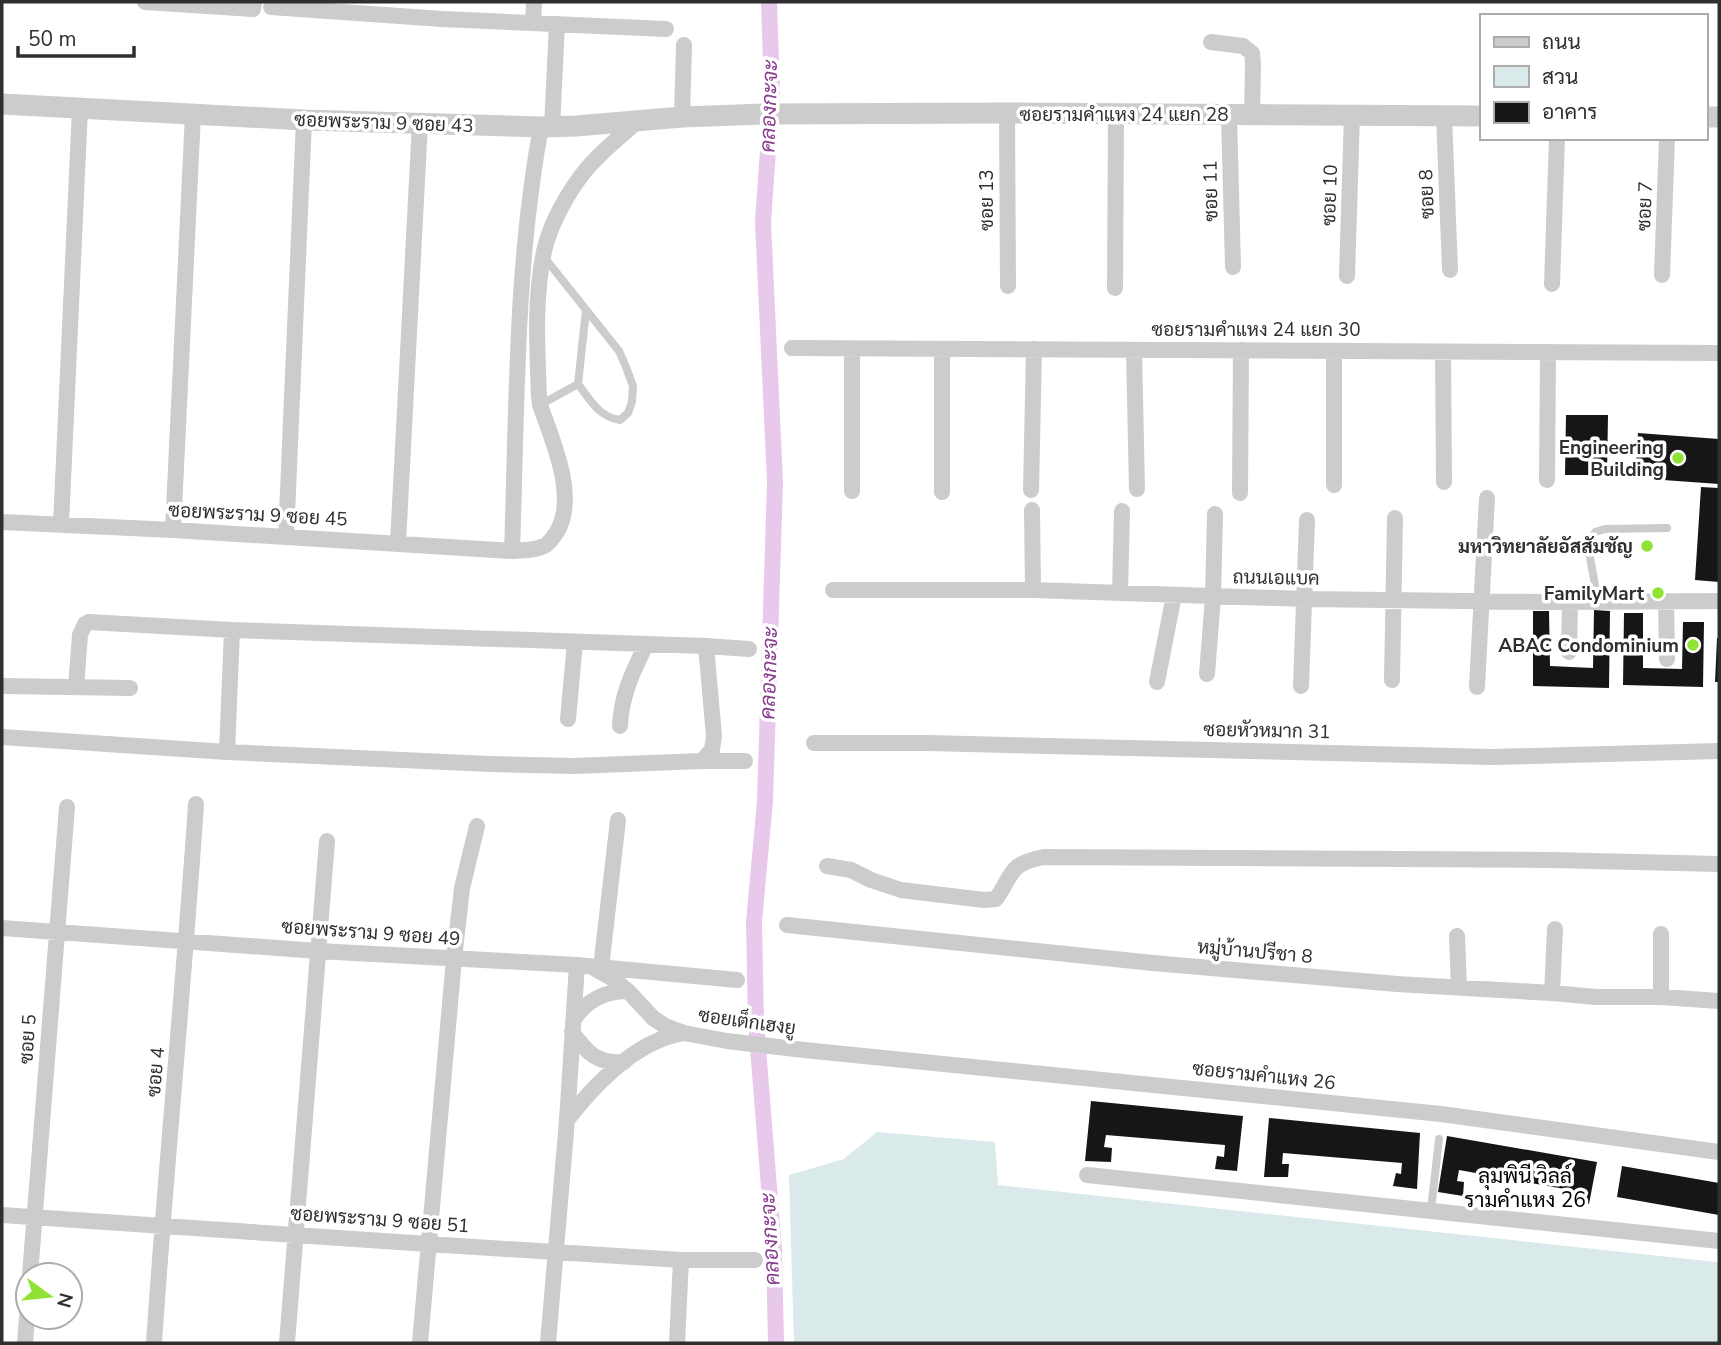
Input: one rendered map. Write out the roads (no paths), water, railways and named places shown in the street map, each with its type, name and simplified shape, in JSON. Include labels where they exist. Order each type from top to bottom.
[{"type":"street","points":[[145,2],[254,5]]},
{"type":"street","points":[[442,19],[444,2]]},
{"type":"street","points":[[533,23],[534,2]]},
{"type":"street","points":[[271,7],[346,7],[442,19],[666,29]]},
{"type":"street","points":[[512,551],[518,340],[531,181],[546,127],[556,24]]},
{"type":"street","points":[[1211,42],[1243,46],[1252,53],[1252,114]]},
{"type":"street","points":[[682,117],[684,45]]},
{"type":"street","name":"ซอยพระราม 9 ซอย 43","points":[[2,104],[304,120],[546,127],[766,114]]},
{"type":"street","points":[[61,525],[80,108]]},
{"type":"street","name":"ซอย 13","points":[[1007,113],[1008,286]]},
{"type":"street","points":[[173,530],[193,114]]},
{"type":"street","name":"ซอยรามคำแหง 24 แยก 28","points":[[766,114],[1480,116]]},
{"type":"street","points":[[1115,288],[1116,114]]},
{"type":"street","name":"ซอย 11","points":[[1229,114],[1233,267]]},
{"type":"street","name":"ซอย 10","points":[[1348,276],[1352,115]]},
{"type":"street","name":"ซอย 8","points":[[1444,116],[1450,270]]},
{"type":"street","points":[[286,537],[304,120]]},
{"type":"street","points":[[517,406],[540,405],[537,330],[540,283],[545,246],[555,220],[585,171],[602,152],[639,120]]},
{"type":"street","points":[[398,543],[420,123]]},
{"type":"street","points":[[1552,284],[1558,140]]},
{"type":"street","name":"ซอย 7","points":[[1662,275],[1667,140]]},
{"type":"street","points":[[528,218],[555,220]]},
{"type":"street","name":"ซอยรามคำแหง 24 แยก 30","points":[[792,348],[1719,353]]},
{"type":"street","points":[[852,349],[852,491]]},
{"type":"street","points":[[942,349],[942,492]]},
{"type":"street","points":[[1031,490],[1034,349]]},
{"type":"street","points":[[1134,350],[1136,489]]},
{"type":"street","points":[[1240,493],[1241,350]]},
{"type":"street","points":[[1334,351],[1334,485]]},
{"type":"street","points":[[1443,352],[1444,482]]},
{"type":"street","points":[[1547,481],[1548,352]]},
{"type":"street","name":"ซอยพระราม 9 ซอย 45","points":[[2,522],[530,550],[545,546],[554,536],[565,506],[559,462],[540,405]]},
{"type":"street","points":[[1477,687],[1487,498]]},
{"type":"street","points":[[1032,510],[1033,590]]},
{"type":"street","points":[[1120,593],[1122,511]]},
{"type":"street","points":[[1208,674],[1213,597],[1214,514]]},
{"type":"street","points":[[1392,680],[1395,518]]},
{"type":"street","points":[[1301,686],[1307,520]]},
{"type":"street","name":"ถนนเอแบค","points":[[833,590],[1033,590],[1305,599],[1719,601]]},
{"type":"street","points":[[1157,682],[1174,595]]},
{"type":"street","points":[[1569,652],[1570,601]]},
{"type":"street","points":[[1667,601],[1667,659]]},
{"type":"street","points":[[76,687],[80,635],[85,624],[89,622],[232,630],[749,649]]},
{"type":"street","points":[[228,752],[232,630]]},
{"type":"street","points":[[568,719],[575,642]]},
{"type":"street","points":[[620,726],[625,691],[646,645]]},
{"type":"street","points":[[702,761],[712,750],[715,736],[706,646]]},
{"type":"street","points":[[2,686],[130,688]]},
{"type":"street","points":[[2,737],[228,752],[574,766],[745,761]]},
{"type":"street","name":"ซอยหัวหมาก 31","points":[[814,743],[1493,757],[1719,751]]},
{"type":"street","name":"ซอย 4","points":[[155,1343],[196,804]]},
{"type":"street","name":"ซอย 5","points":[[31,1261],[67,807]]},
{"type":"street","points":[[548,1343],[573,1027],[590,967],[618,821]]},
{"type":"street","points":[[420,1343],[454,959],[462,888],[477,826]]},
{"type":"street","points":[[287,1343],[327,841]]},
{"type":"street","points":[[827,866],[851,870],[901,890],[984,900],[996,899],[1015,868],[1026,860],[1044,857],[1537,860],[1719,864]]},
{"type":"street","name":"หมู่บ้านปรีชา 8","points":[[787,925],[1153,963],[1397,984],[1596,997],[1719,1000]]},
{"type":"street","name":"ซอยพระราม 9 ซอย 49","points":[[2,928],[737,979]]},
{"type":"street","points":[[1552,993],[1555,929]]},
{"type":"street","points":[[1661,934],[1661,997]]},
{"type":"street","points":[[1457,936],[1459,988]]},
{"type":"street","name":"ซอยเต็กเฮงยู","points":[[590,967],[615,980],[653,1018],[665,1026],[684,1033],[727,1041],[804,1050]]},
{"type":"street","points":[[624,1062],[605,1062],[590,1054],[581,1045],[573,1027],[579,1011],[598,997],[628,991]]},
{"type":"street","name":"ซอยเต็กเฮงยู","points":[[567,1121],[584,1098],[624,1062],[661,1039],[684,1033]]},
{"type":"street","name":"ซอยรามคำแหง 26","points":[[804,1050],[1441,1114],[1719,1152]]},
{"type":"street","points":[[1087,1175],[1719,1241]]},
{"type":"street","name":"ซอยพระราม 9 ซอย 51","points":[[2,1215],[681,1260],[755,1260]]},
{"type":"street","points":[[677,1343],[681,1260]]},
{"type":"lane","points":[[544,257],[619,351],[633,386],[628,413],[620,419],[609,418],[599,412],[578,384],[586,310]]},
{"type":"lane","points":[[540,405],[578,384]]},
{"type":"lane","points":[[1598,602],[1590,557],[1590,542],[1595,532],[1667,527]]},
{"type":"lane","points":[[1431,1210],[1439,1139]]},
{"type":"waterway","name":"คลองกะจะ","points":[[769,2],[772,93],[763,222],[775,482],[765,801],[754,922],[756,1022],[774,1251],[776,1343]]},
{"type":"place","name":"Engineering Building","points":[[1678,458]]},
{"type":"place","name":"มหาวิทยาลัยอัสสัมชัญ","points":[[1647,546]]},
{"type":"place","name":"FamilyMart","points":[[1658,593]]},
{"type":"place","name":"ABAC Condominium","points":[[1693,645]]},
{"type":"district","name":"ลุมพินี วิลล์ รามคำแหง 26","points":[[1525,1188]]}]
